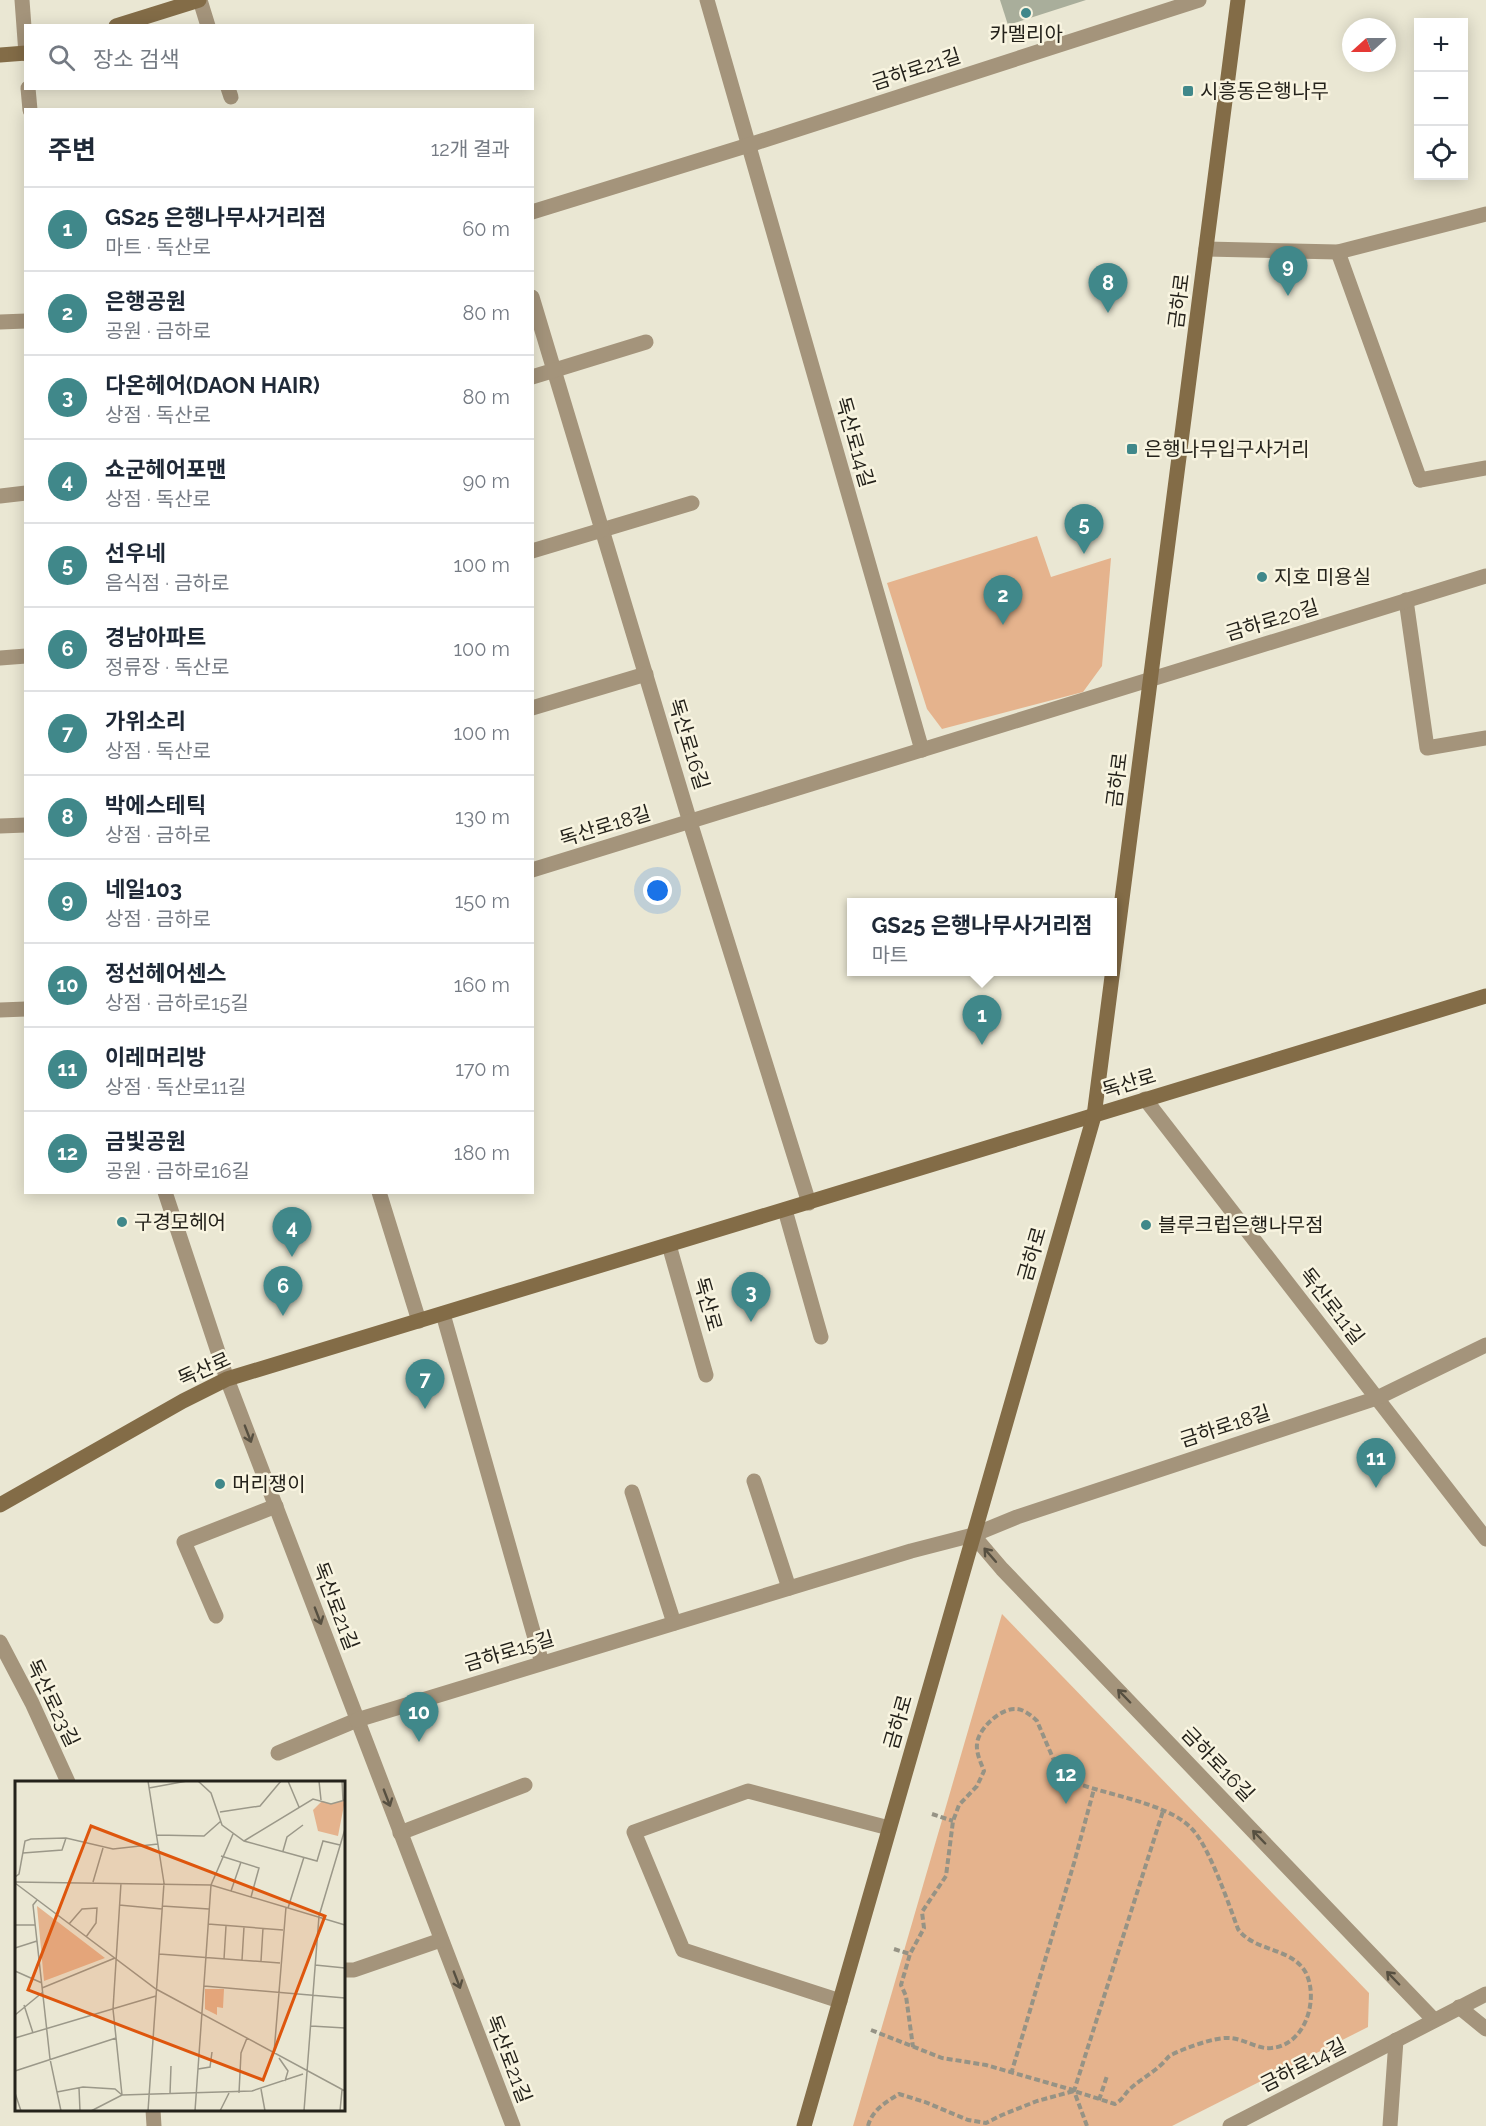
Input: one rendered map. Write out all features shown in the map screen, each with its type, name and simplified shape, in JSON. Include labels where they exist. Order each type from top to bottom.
[{"type":"main road","points":[[122,24],[199,0]]},
{"type":"main road","name":"금하로","points":[[1117,940],[1238,0]]},
{"type":"main road","points":[[0,55],[24,54]]},
{"type":"main road","name":"금하로","points":[[804,2126],[1094,1116],[1112,976]]},
{"type":"main road","name":"독산로","points":[[0,1505],[183,1401],[227,1379],[1486,996]]},
{"type":"street","points":[[22,0],[24,27]]},
{"type":"street","points":[[199,0],[207,24]]},
{"type":"street","points":[[707,0],[749,145]]},
{"type":"street","name":"금하로21길","points":[[534,211],[749,145],[1199,0]]},
{"type":"street","points":[[28,90],[30,108]]},
{"type":"street","name":"독산로14길","points":[[749,145],[922,750]]},
{"type":"street","name":"금하로","points":[[1206,249],[1338,252],[1486,214]]},
{"type":"street","points":[[1338,252],[1420,480],[1486,468]]},
{"type":"street","name":"독산로16길","points":[[534,303],[690,822],[809,1203]]},
{"type":"street","points":[[0,322],[24,321]]},
{"type":"street","points":[[534,376],[646,342]]},
{"type":"street","points":[[0,496],[24,494]]},
{"type":"street","points":[[534,550],[692,503]]},
{"type":"street","name":"금하로20길","points":[[1151,680],[1486,576]]},
{"type":"street","points":[[1406,600],[1427,748],[1486,738]]},
{"type":"street","points":[[0,658],[24,656]]},
{"type":"street","points":[[534,707],[646,674]]},
{"type":"street","points":[[690,822],[1151,680]]},
{"type":"street","name":"독산로18길","points":[[534,869],[690,822]]},
{"type":"street","points":[[0,826],[24,825]]},
{"type":"street","points":[[0,1010],[24,1009]]},
{"type":"street","name":"독산로11길","points":[[1146,1099],[1486,1539]]},
{"type":"street","name":"독산로21길","points":[[166,1194],[227,1379],[513,2126]]},
{"type":"street","points":[[380,1194],[419,1321]]},
{"type":"street","points":[[785,1210],[821,1337]]},
{"type":"street","name":"독산로","points":[[669,1245],[706,1375]]},
{"type":"street","points":[[443,1314],[542,1663]]},
{"type":"street","name":"금하로18길","points":[[973,1535],[1017,1517],[1377,1398],[1486,1344]]},
{"type":"street","points":[[754,1481],[789,1588]]},
{"type":"street","points":[[632,1492],[674,1623]]},
{"type":"street","points":[[216,1616],[184,1542],[276,1506]]},
{"type":"street","name":"금하로15길","points":[[357,1720],[911,1551],[973,1535]]},
{"type":"street","name":"금하로16길","points":[[973,1535],[1002,1569],[1434,2020]]},
{"type":"street","name":"독산로23길","points":[[0,1642],[32,1703],[68,1781]]},
{"type":"street","points":[[278,1753],[357,1720]]},
{"type":"street","points":[[400,1833],[525,1785]]},
{"type":"street","points":[[840,2001],[683,1950],[634,1832],[748,1791],[889,1828]]},
{"type":"street","points":[[345,1970],[354,1970],[441,1940]]},
{"type":"street","name":"금하로14길","points":[[1230,2126],[1486,1994]]},
{"type":"street","points":[[1460,2007],[1486,2029]]},
{"type":"street","points":[[1390,2126],[1396,2040]]},
{"type":"street","points":[[153,2111],[154,2126]]},
{"type":"path","points":[[871,2030],[913,2047],[942,2058],[986,2065],[1115,2104],[1172,2054],[1213,2040],[1230,2038],[1266,2048],[1278,2046],[1290,2040],[1302,2029],[1309,2015],[1312,1995],[1305,1973],[1294,1959],[1242,1935],[1206,1851],[1193,1829],[1174,1815],[1061,1777],[1037,1721],[1031,1715],[1017,1709],[1007,1710],[980,1732],[976,1744],[984,1771],[977,1786],[958,1805],[953,1821],[946,1876],[922,1912],[924,1928],[910,1954],[901,1985],[906,1996],[913,2047]]},
{"type":"path","points":[[1011,2074],[1094,1788]]},
{"type":"path","points":[[1087,2126],[1074,2091],[1163,1811]]},
{"type":"path","points":[[932,1814],[953,1821]]},
{"type":"path","points":[[894,1949],[910,1954]]},
{"type":"path","points":[[1099,2100],[1107,2076]]},
{"type":"path","points":[[868,2126],[870,2117],[882,2104],[899,2094],[968,2120],[986,2123],[1037,2101],[1074,2091]]},
{"type":"shaded area","points":[[1037,536],[1051,577],[1111,558],[1102,666],[1083,692],[942,729],[927,709],[887,583]]},
{"type":"shaded area","points":[[1002,1614],[1369,1993],[1368,2027],[1172,2126],[853,2126]]},
{"type":"building","name":"카멜리아","points":[[1000,0],[1086,0],[1008,25]]},
{"type":"place","name":"카멜리아","points":[[1026,13]]},
{"type":"place","name":"시흥동은행나무","points":[[1188,91]]},
{"type":"place","name":"네일103","points":[[1288,296]]},
{"type":"place","name":"박에스테틱","points":[[1108,313]]},
{"type":"place","name":"은행나무입구사거리","points":[[1132,449]]},
{"type":"place","name":"선우네","points":[[1084,554]]},
{"type":"place","name":"지호 미용실","points":[[1262,577]]},
{"type":"place","name":"은행공원","points":[[1003,625]]},
{"type":"place","name":"GS25 은행나무사거리점","points":[[982,1045]]},
{"type":"place","name":"구경모헤어","points":[[122,1222]]},
{"type":"place","name":"블루크럽은행나무점","points":[[1146,1225]]},
{"type":"place","name":"쇼군헤어포맨","points":[[292,1257]]},
{"type":"place","name":"경남아파트","points":[[283,1316]]},
{"type":"place","name":"다온헤어(DAON HAIR)","points":[[751,1322]]},
{"type":"place","name":"가위소리","points":[[425,1409]]},
{"type":"place","name":"머리쟁이","points":[[220,1484]]},
{"type":"place","name":"이레머리방","points":[[1376,1488]]},
{"type":"place","name":"정선헤어센스","points":[[419,1742]]},
{"type":"place","name":"금빛공원","points":[[1066,1804]]}]
